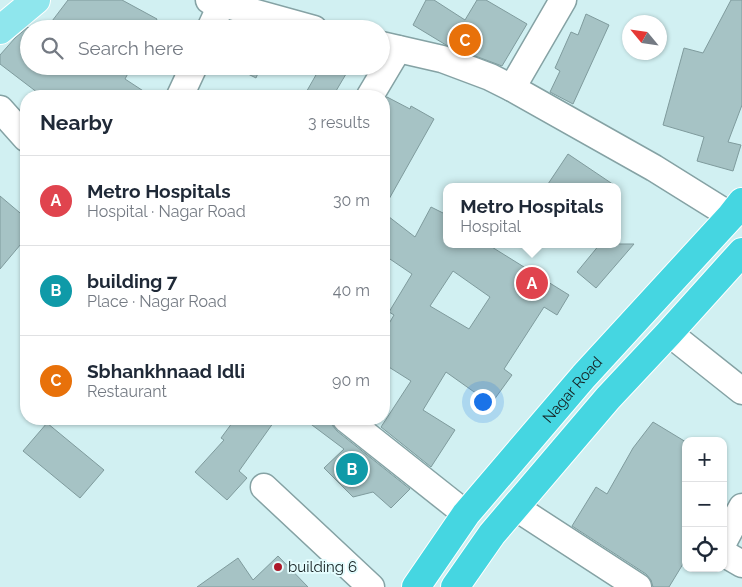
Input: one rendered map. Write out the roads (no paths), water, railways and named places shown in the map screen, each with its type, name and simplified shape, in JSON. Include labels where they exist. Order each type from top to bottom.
[{"type":"highway","name":"Nagar Road","points":[[416,587],[466,514],[584,376],[736,209]]},
{"type":"highway","points":[[455,587],[492,534],[608,398],[742,252]]},
{"type":"main road","points":[[0,30],[36,0]]},
{"type":"street","points":[[512,88],[563,0]]},
{"type":"street","points":[[212,20],[215,2],[281,20]]},
{"type":"street","points":[[390,47],[442,59],[512,88],[654,168],[736,209]]},
{"type":"street","points":[[183,90],[190,75]]},
{"type":"street","points":[[372,90],[378,75]]},
{"type":"street","points":[[0,110],[20,132]]},
{"type":"street","points":[[669,333],[742,391]]},
{"type":"street","points":[[354,425],[466,514]]},
{"type":"street","points":[[264,487],[371,587]]},
{"type":"street","points":[[515,507],[638,587]]},
{"type":"street","points":[[727,536],[742,508]]},
{"type":"street","points":[[727,555],[742,564]]},
{"type":"place","name":"Sbhankhnaad Idli","points":[[465,40]]},
{"type":"place","name":"Metro Hospitals","points":[[532,283]]},
{"type":"place","name":"building 7","points":[[352,469]]},
{"type":"place","name":"building 6","points":[[278,567]]}]
